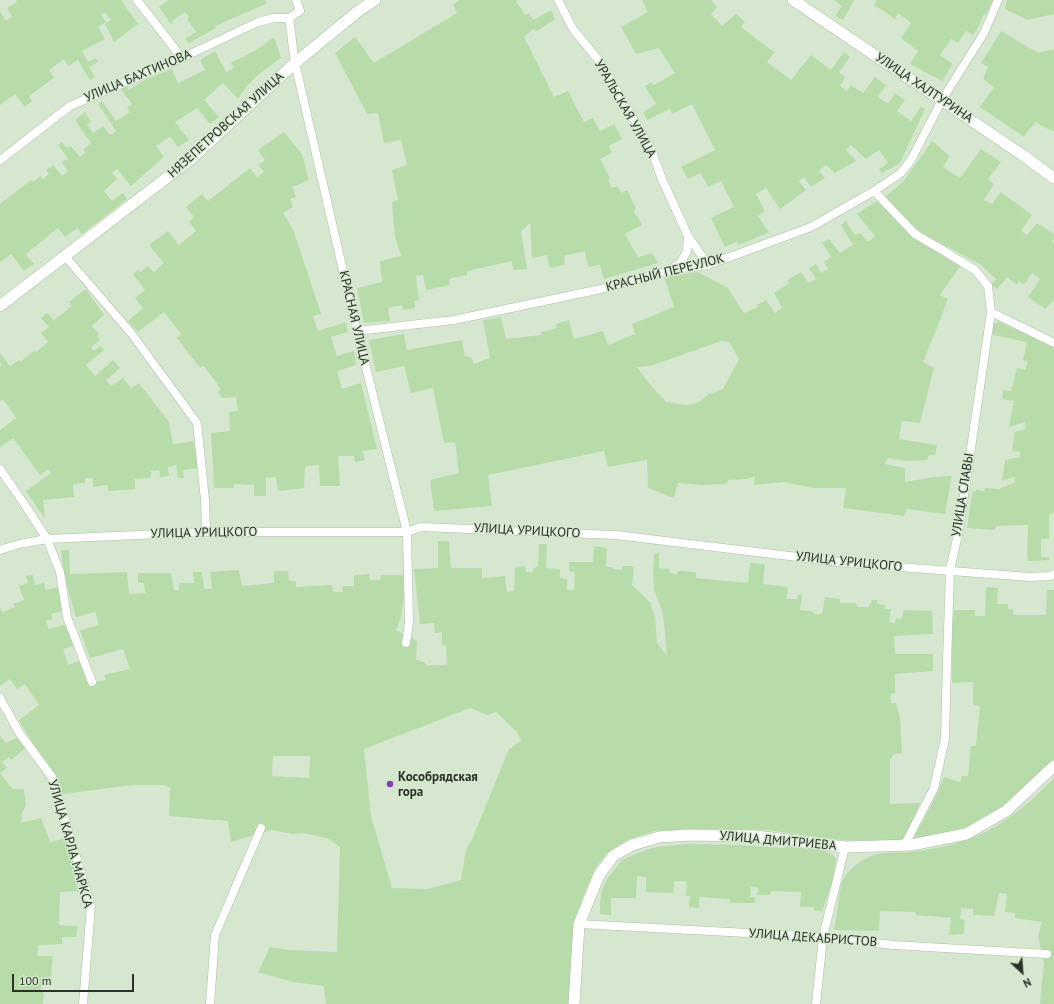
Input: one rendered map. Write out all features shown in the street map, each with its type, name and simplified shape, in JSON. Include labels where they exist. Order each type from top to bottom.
[{"type":"street","points":[[137,0],[182,58]]},
{"type":"street","points":[[289,18],[300,11],[296,0]]},
{"type":"street","name":"НЯЗЕПЕТРОВСКАЯ УЛИЦА","points":[[0,306],[190,159],[295,63],[357,12],[375,0]]},
{"type":"street","name":"УРАЛЬСКАЯ УЛИЦА","points":[[558,0],[573,29],[600,62],[651,149],[662,179],[688,236],[708,265]]},
{"type":"street","name":"УЛИЦА ХАЛТУРИНА","points":[[793,0],[942,100],[1054,178]]},
{"type":"street","name":"КРАСНЫЙ ПЕРЕУЛОК","points":[[357,331],[454,320],[601,289],[668,271],[708,265],[811,227],[874,191],[901,173],[911,160],[942,100],[984,33],[998,0]]},
{"type":"street","name":"УЛИЦА БАХТИНОВА","points":[[0,160],[70,106],[182,58],[258,22],[274,18],[289,18]]},
{"type":"street","name":"КРАСНАЯ УЛИЦА","points":[[289,18],[295,63],[357,331],[407,532],[409,622],[406,643]]},
{"type":"street","name":"УЛИЦА СЛАВЫ","points":[[874,191],[916,234],[975,270],[988,286],[991,312],[959,530],[950,570],[946,662],[945,739],[934,788],[904,846]]},
{"type":"street","points":[[668,271],[681,262],[687,251],[688,236]]},
{"type":"street","points":[[65,256],[131,333],[197,423],[205,500],[206,532]]},
{"type":"street","points":[[991,312],[1054,343]]},
{"type":"street","points":[[0,469],[47,539],[60,572],[67,616],[92,682]]},
{"type":"street","name":"УЛИЦА УРИЦКОГО","points":[[0,550],[18,544],[47,539],[206,532],[407,532],[421,527],[616,535],[847,563],[1030,577],[1050,576],[1054,574]]},
{"type":"street","name":"УЛИЦА КАРЛА МАРКСА","points":[[0,698],[20,734],[52,777],[91,906],[83,1004]]},
{"type":"street","name":"УЛИЦА ДМИТРИЕВА","points":[[574,1004],[579,924],[598,875],[613,856],[632,845],[659,837],[755,836],[845,847],[911,845],[966,834],[1006,811],[1054,766]]},
{"type":"street","points":[[210,1004],[215,935],[262,828]]},
{"type":"street","points":[[816,1004],[823,937],[845,847]]},
{"type":"street","name":"УЛИЦА ДЕКАБРИСТОВ","points":[[579,924],[823,937],[893,945],[1047,954]]},
{"type":"green space","points":[[16,0],[121,0],[138,24],[114,42],[105,24],[111,20],[105,12],[101,15],[106,22],[98,27],[105,39],[82,51],[88,62],[96,58],[98,62],[89,67],[95,77],[90,80],[78,60],[68,66],[64,59],[49,70],[54,78],[29,96],[32,101],[25,107],[15,94],[0,105],[0,11],[6,21],[12,16],[7,8],[17,2]]},
{"type":"green space","points":[[169,0],[265,0],[266,4],[215,26],[216,28],[189,43],[185,39],[196,32],[187,19],[189,17],[185,12],[172,21],[173,23],[171,24],[159,7]]},
{"type":"green space","points":[[460,0],[518,0],[516,1],[525,15],[529,13],[533,20],[551,10],[555,19],[536,32],[534,29],[524,37],[554,97],[568,91],[584,122],[593,118],[600,131],[614,124],[622,139],[609,146],[612,153],[600,159],[610,178],[608,180],[612,188],[617,186],[621,193],[627,190],[636,209],[634,211],[642,225],[625,234],[638,257],[652,253],[658,263],[604,279],[600,265],[588,267],[585,251],[564,256],[565,265],[550,268],[547,255],[532,258],[530,223],[521,231],[527,269],[513,270],[512,261],[467,271],[467,275],[449,279],[450,285],[426,290],[423,275],[416,276],[419,300],[414,301],[415,308],[403,310],[402,305],[388,308],[390,321],[364,323],[357,288],[382,282],[380,261],[401,256],[395,237],[392,202],[398,200],[392,170],[407,165],[401,140],[384,143],[378,113],[367,114],[335,53],[355,37],[374,63],[457,13],[453,5]]},
{"type":"green space","points":[[642,0],[711,0],[717,7],[711,14],[722,26],[736,14],[745,22],[741,27],[774,52],[767,62],[791,80],[811,55],[831,70],[844,52],[850,57],[839,72],[845,77],[840,86],[847,91],[851,85],[863,93],[875,77],[886,85],[878,97],[888,104],[895,93],[905,100],[897,111],[911,121],[921,107],[925,109],[900,163],[882,173],[879,169],[888,163],[879,150],[866,159],[851,145],[846,150],[856,161],[835,173],[826,165],[819,171],[825,178],[811,187],[804,177],[799,181],[806,190],[780,209],[766,188],[756,194],[765,211],[758,216],[769,232],[739,245],[737,241],[725,247],[711,218],[734,207],[721,181],[708,187],[701,173],[688,179],[681,167],[715,150],[692,104],[672,114],[670,109],[647,120],[643,112],[656,104],[645,86],[651,82],[654,85],[675,73],[659,48],[636,54],[621,27],[648,12]]},
{"type":"green space","points":[[834,0],[854,0],[843,20],[835,16],[842,6]]},
{"type":"green space","points":[[877,0],[993,0],[986,15],[984,14],[973,35],[966,31],[958,43],[951,39],[940,55],[953,64],[942,81],[910,64],[918,51],[901,38],[911,23],[898,13],[895,19],[874,5]]},
{"type":"green space","points":[[1007,0],[1054,0],[1054,14],[1027,20],[1005,9]]},
{"type":"green space","points":[[1001,31],[1038,53],[1054,49],[1054,129],[1052,131],[1035,122],[1024,137],[980,107],[994,87],[983,79],[988,67],[981,63]]},
{"type":"green space","points":[[274,37],[281,58],[259,74],[247,86],[238,99],[223,83],[204,100],[219,117],[210,124],[197,108],[175,122],[189,140],[178,147],[170,136],[156,146],[164,157],[131,186],[117,169],[112,173],[117,179],[104,191],[112,201],[123,193],[127,199],[82,234],[77,228],[65,237],[58,228],[26,254],[34,264],[24,271],[11,254],[0,262],[0,204],[31,180],[33,182],[40,176],[43,179],[49,174],[46,170],[53,165],[62,176],[68,171],[62,163],[68,158],[58,145],[62,142],[67,148],[71,146],[80,157],[85,153],[83,150],[91,143],[75,120],[85,112],[91,122],[87,125],[93,133],[103,126],[110,135],[116,131],[98,104],[102,101],[116,121],[130,112],[127,107],[132,104],[121,89],[126,86],[129,90],[145,80],[172,69],[178,83],[205,70],[200,60],[215,51],[226,72],[234,68],[231,63],[258,49]]},
{"type":"green space","points":[[284,132],[302,154],[309,180],[292,187],[296,197],[290,199],[293,207],[283,213],[293,229],[321,314],[313,316],[318,331],[346,322],[348,332],[331,337],[337,356],[354,351],[356,365],[337,371],[342,389],[361,383],[377,449],[363,451],[365,460],[355,462],[354,456],[338,456],[340,486],[320,486],[319,465],[305,466],[304,488],[278,491],[276,477],[266,478],[266,496],[254,496],[254,485],[234,484],[234,488],[214,488],[211,433],[230,431],[229,412],[238,411],[236,397],[222,398],[218,392],[221,389],[204,366],[200,368],[177,338],[181,334],[164,312],[138,332],[128,321],[143,308],[135,298],[145,290],[133,274],[138,270],[140,272],[148,266],[154,272],[164,263],[149,245],[168,231],[179,245],[196,231],[189,222],[194,217],[186,207],[202,194],[208,201],[250,168],[257,177],[264,172],[258,165],[265,160],[258,150]]},
{"type":"green space","points":[[932,141],[950,156],[943,167],[960,178],[981,149],[1001,162],[988,179],[994,184],[984,200],[992,204],[1001,192],[1032,215],[1021,231],[1027,235],[1037,223],[1054,234],[1054,239],[1052,241],[1054,243],[1054,300],[1045,309],[1028,297],[1040,279],[1032,273],[1024,285],[1019,281],[1017,285],[1007,277],[997,289],[991,285],[996,279],[981,265],[924,234],[906,220],[885,197],[903,182]]},
{"type":"green space","points":[[878,200],[912,237],[960,266],[940,295],[948,299],[923,362],[934,368],[920,423],[902,421],[899,439],[937,445],[935,455],[929,455],[927,460],[906,461],[888,458],[885,464],[905,468],[905,482],[934,477],[952,476],[945,514],[907,509],[904,516],[843,508],[846,488],[813,488],[784,482],[754,485],[755,476],[747,479],[728,480],[727,484],[702,485],[678,483],[674,498],[648,488],[647,460],[608,467],[604,451],[488,475],[492,506],[434,511],[430,480],[459,473],[455,442],[444,443],[433,388],[411,393],[404,366],[376,372],[369,340],[404,334],[407,350],[462,340],[465,356],[471,357],[474,364],[490,358],[483,320],[501,317],[506,339],[541,335],[541,332],[557,328],[556,324],[569,320],[574,339],[603,331],[608,345],[635,334],[632,324],[674,307],[664,277],[698,272],[728,288],[744,313],[758,307],[757,305],[766,300],[775,313],[782,308],[774,293],[790,283],[787,280],[801,272],[809,283],[816,279],[809,268],[816,264],[821,273],[828,269],[824,262],[831,257],[822,243],[829,239],[840,253],[853,245],[841,225],[846,221],[855,235],[860,233],[868,242],[875,236],[857,214]],"holes":[[[721,341],[729,342],[739,359],[723,389],[709,394],[697,403],[686,405],[666,402],[637,367],[650,366]]]},
{"type":"green space","points":[[86,289],[104,315],[92,326],[99,334],[97,336],[100,340],[91,347],[94,351],[101,346],[104,350],[86,365],[95,376],[113,360],[120,368],[106,380],[111,386],[123,378],[131,388],[139,383],[169,422],[173,444],[194,441],[198,468],[183,470],[184,478],[178,478],[176,465],[168,467],[169,476],[160,477],[159,470],[151,471],[151,478],[135,479],[135,489],[108,491],[108,485],[93,487],[93,478],[85,478],[85,483],[73,484],[74,497],[43,500],[45,519],[26,491],[51,473],[48,469],[40,475],[13,438],[0,447],[0,430],[16,418],[3,399],[0,401],[0,366],[2,365],[0,362],[0,353],[10,366],[19,360],[20,362],[34,351],[36,352],[48,342],[41,333],[49,327],[41,318],[47,313],[54,320],[72,306],[69,302]]},
{"type":"green space","points":[[999,322],[1054,347],[1054,513],[1049,514],[1049,539],[1041,539],[1041,557],[1049,557],[1049,560],[1028,561],[1028,525],[996,526],[995,530],[967,528],[972,493],[977,490],[984,491],[985,488],[999,489],[1015,482],[1014,477],[1002,481],[1005,460],[1020,457],[1020,452],[1012,451],[1015,432],[1025,429],[1025,422],[1009,427],[1014,401],[1002,399],[1003,390],[1011,391],[1017,368],[1025,370],[1028,362],[1023,360],[1027,342],[993,335],[993,324]]},
{"type":"green space","points":[[438,541],[449,541],[451,568],[482,568],[482,578],[505,576],[507,592],[514,591],[515,567],[525,566],[526,572],[533,572],[533,568],[538,567],[539,544],[547,544],[546,568],[560,569],[560,578],[567,579],[567,590],[574,590],[575,572],[569,571],[569,562],[593,562],[594,546],[607,548],[606,567],[622,570],[623,566],[631,566],[634,568],[632,585],[650,602],[655,617],[657,643],[667,655],[663,614],[654,589],[654,555],[659,552],[659,568],[669,569],[670,573],[677,574],[678,571],[696,572],[696,578],[748,583],[750,563],[765,564],[763,584],[788,587],[786,599],[797,599],[798,595],[802,594],[800,610],[813,611],[814,614],[822,614],[825,597],[840,599],[840,603],[856,603],[857,607],[869,607],[872,600],[877,600],[878,604],[885,605],[885,609],[891,609],[889,622],[895,623],[896,618],[901,619],[904,610],[932,611],[933,634],[894,636],[895,654],[933,654],[933,671],[895,674],[895,693],[890,694],[891,703],[896,703],[900,717],[902,753],[894,754],[890,760],[890,804],[920,803],[904,840],[841,840],[766,830],[692,829],[654,831],[627,840],[607,853],[595,869],[582,899],[572,940],[569,1004],[326,1004],[324,986],[293,982],[258,972],[270,947],[289,950],[337,952],[340,847],[327,838],[302,833],[293,834],[271,830],[231,842],[228,821],[169,816],[170,788],[165,785],[133,785],[63,794],[55,774],[32,742],[19,720],[39,705],[25,684],[17,689],[10,679],[0,686],[0,608],[3,612],[15,607],[13,604],[24,600],[19,586],[28,583],[26,576],[33,575],[35,585],[44,583],[46,590],[58,587],[63,611],[51,614],[53,619],[46,621],[49,629],[67,624],[75,645],[63,649],[68,665],[80,661],[89,683],[106,680],[104,675],[130,669],[123,649],[90,658],[80,630],[99,625],[95,612],[76,617],[64,575],[61,550],[69,550],[70,574],[127,572],[129,594],[145,593],[144,583],[138,583],[138,573],[171,573],[174,590],[179,590],[179,583],[194,583],[193,572],[202,572],[204,589],[212,589],[210,572],[239,570],[242,586],[274,583],[274,571],[288,571],[289,581],[296,581],[296,587],[332,585],[333,592],[342,592],[343,586],[354,586],[354,575],[369,574],[370,580],[380,580],[381,575],[403,575],[403,603],[401,617],[396,630],[417,641],[416,660],[424,662],[427,665],[447,665],[446,645],[442,645],[442,632],[435,633],[434,623],[420,624],[414,569],[438,568]],"holes":[[[470,708],[487,715],[496,712],[517,732],[521,741],[509,749],[473,837],[466,850],[461,880],[427,889],[392,888],[371,816],[364,749]],[[273,756],[310,756],[309,778],[272,776]]]},
{"type":"green space","points":[[986,587],[998,588],[997,604],[1008,604],[1008,609],[1013,609],[1013,615],[1046,615],[1047,590],[1054,590],[1054,760],[1000,808],[976,823],[945,834],[913,839],[934,800],[944,777],[960,782],[962,776],[968,776],[971,746],[976,746],[980,706],[973,705],[973,682],[952,683],[952,628],[954,610],[975,610],[975,616],[985,616]]},
{"type":"green space","points":[[0,736],[6,743],[18,737],[26,748],[11,760],[9,757],[2,762],[7,768],[0,773]]},
{"type":"green space","points":[[0,773],[13,789],[24,789],[26,806],[22,813],[21,823],[41,818],[50,842],[66,838],[77,873],[74,877],[79,891],[60,892],[59,925],[78,926],[76,937],[62,937],[62,944],[39,945],[37,956],[53,956],[50,983],[41,984],[41,992],[44,993],[43,1004],[0,1004]]},
{"type":"green space","points":[[1054,778],[1054,1004],[1040,1004],[1044,963],[1038,936],[1042,922],[1015,918],[1015,913],[1005,912],[1007,894],[999,893],[994,916],[973,915],[973,909],[961,908],[960,919],[965,920],[963,934],[949,935],[951,918],[916,915],[915,912],[880,911],[879,931],[834,930],[841,885],[846,875],[858,863],[877,854],[910,852],[938,848],[964,841],[981,834],[1002,823],[1029,802]]},
{"type":"green space","points":[[690,844],[806,848],[832,854],[836,858],[835,865],[831,887],[823,911],[814,911],[814,907],[800,907],[801,892],[771,891],[770,895],[757,895],[758,887],[751,887],[750,897],[755,897],[755,903],[730,903],[730,899],[699,897],[699,908],[689,907],[690,896],[686,896],[687,881],[674,881],[673,893],[646,892],[646,877],[637,876],[636,898],[611,898],[611,915],[600,914],[602,890],[607,879],[622,860],[656,847]]},
{"type":"place","name":"Кособрядская гора","points":[[390,784]]}]
